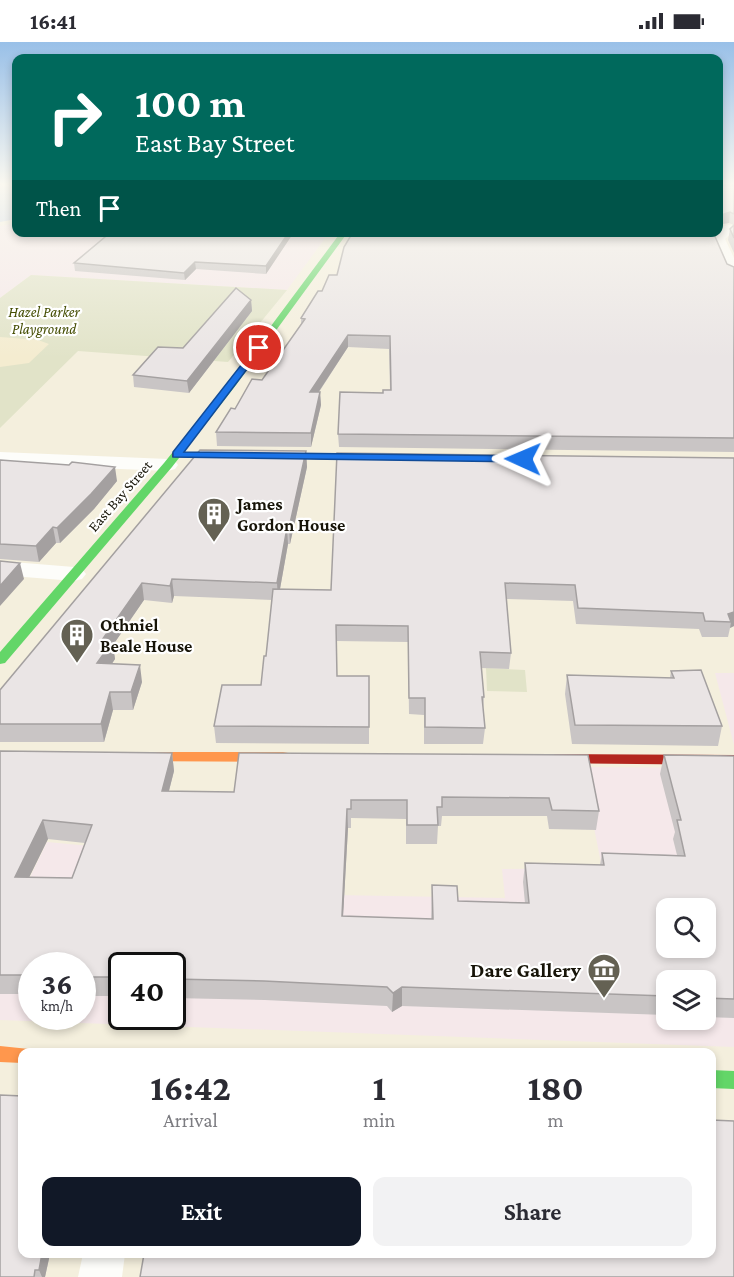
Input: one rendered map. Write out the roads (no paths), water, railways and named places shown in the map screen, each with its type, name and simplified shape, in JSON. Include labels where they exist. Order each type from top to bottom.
[{"type":"street","name":"East Bay Street","points":[[5,648],[74,574],[172,460],[233,383],[337,243]]},
{"type":"street","points":[[720,243],[734,274]]},
{"type":"street","points":[[0,458],[172,460],[391,457]]},
{"type":"street","points":[[0,568],[74,574]]},
{"type":"street","points":[[118,756],[303,758]]},
{"type":"street","points":[[530,759],[734,760]]},
{"type":"street","points":[[0,1054],[18,1055]]},
{"type":"street","points":[[716,1079],[734,1080]]},
{"type":"street","points":[[100,1277],[103,1258]]},
{"type":"place","name":"James Gordon House","points":[[214,543]]},
{"type":"place","name":"Othniel Beale House","points":[[77,664]]},
{"type":"place","name":"Dare Gallery","points":[[604,999]]},
{"type":"park label","name":"Hazel Parker Playground","points":[[44,320]]}]
